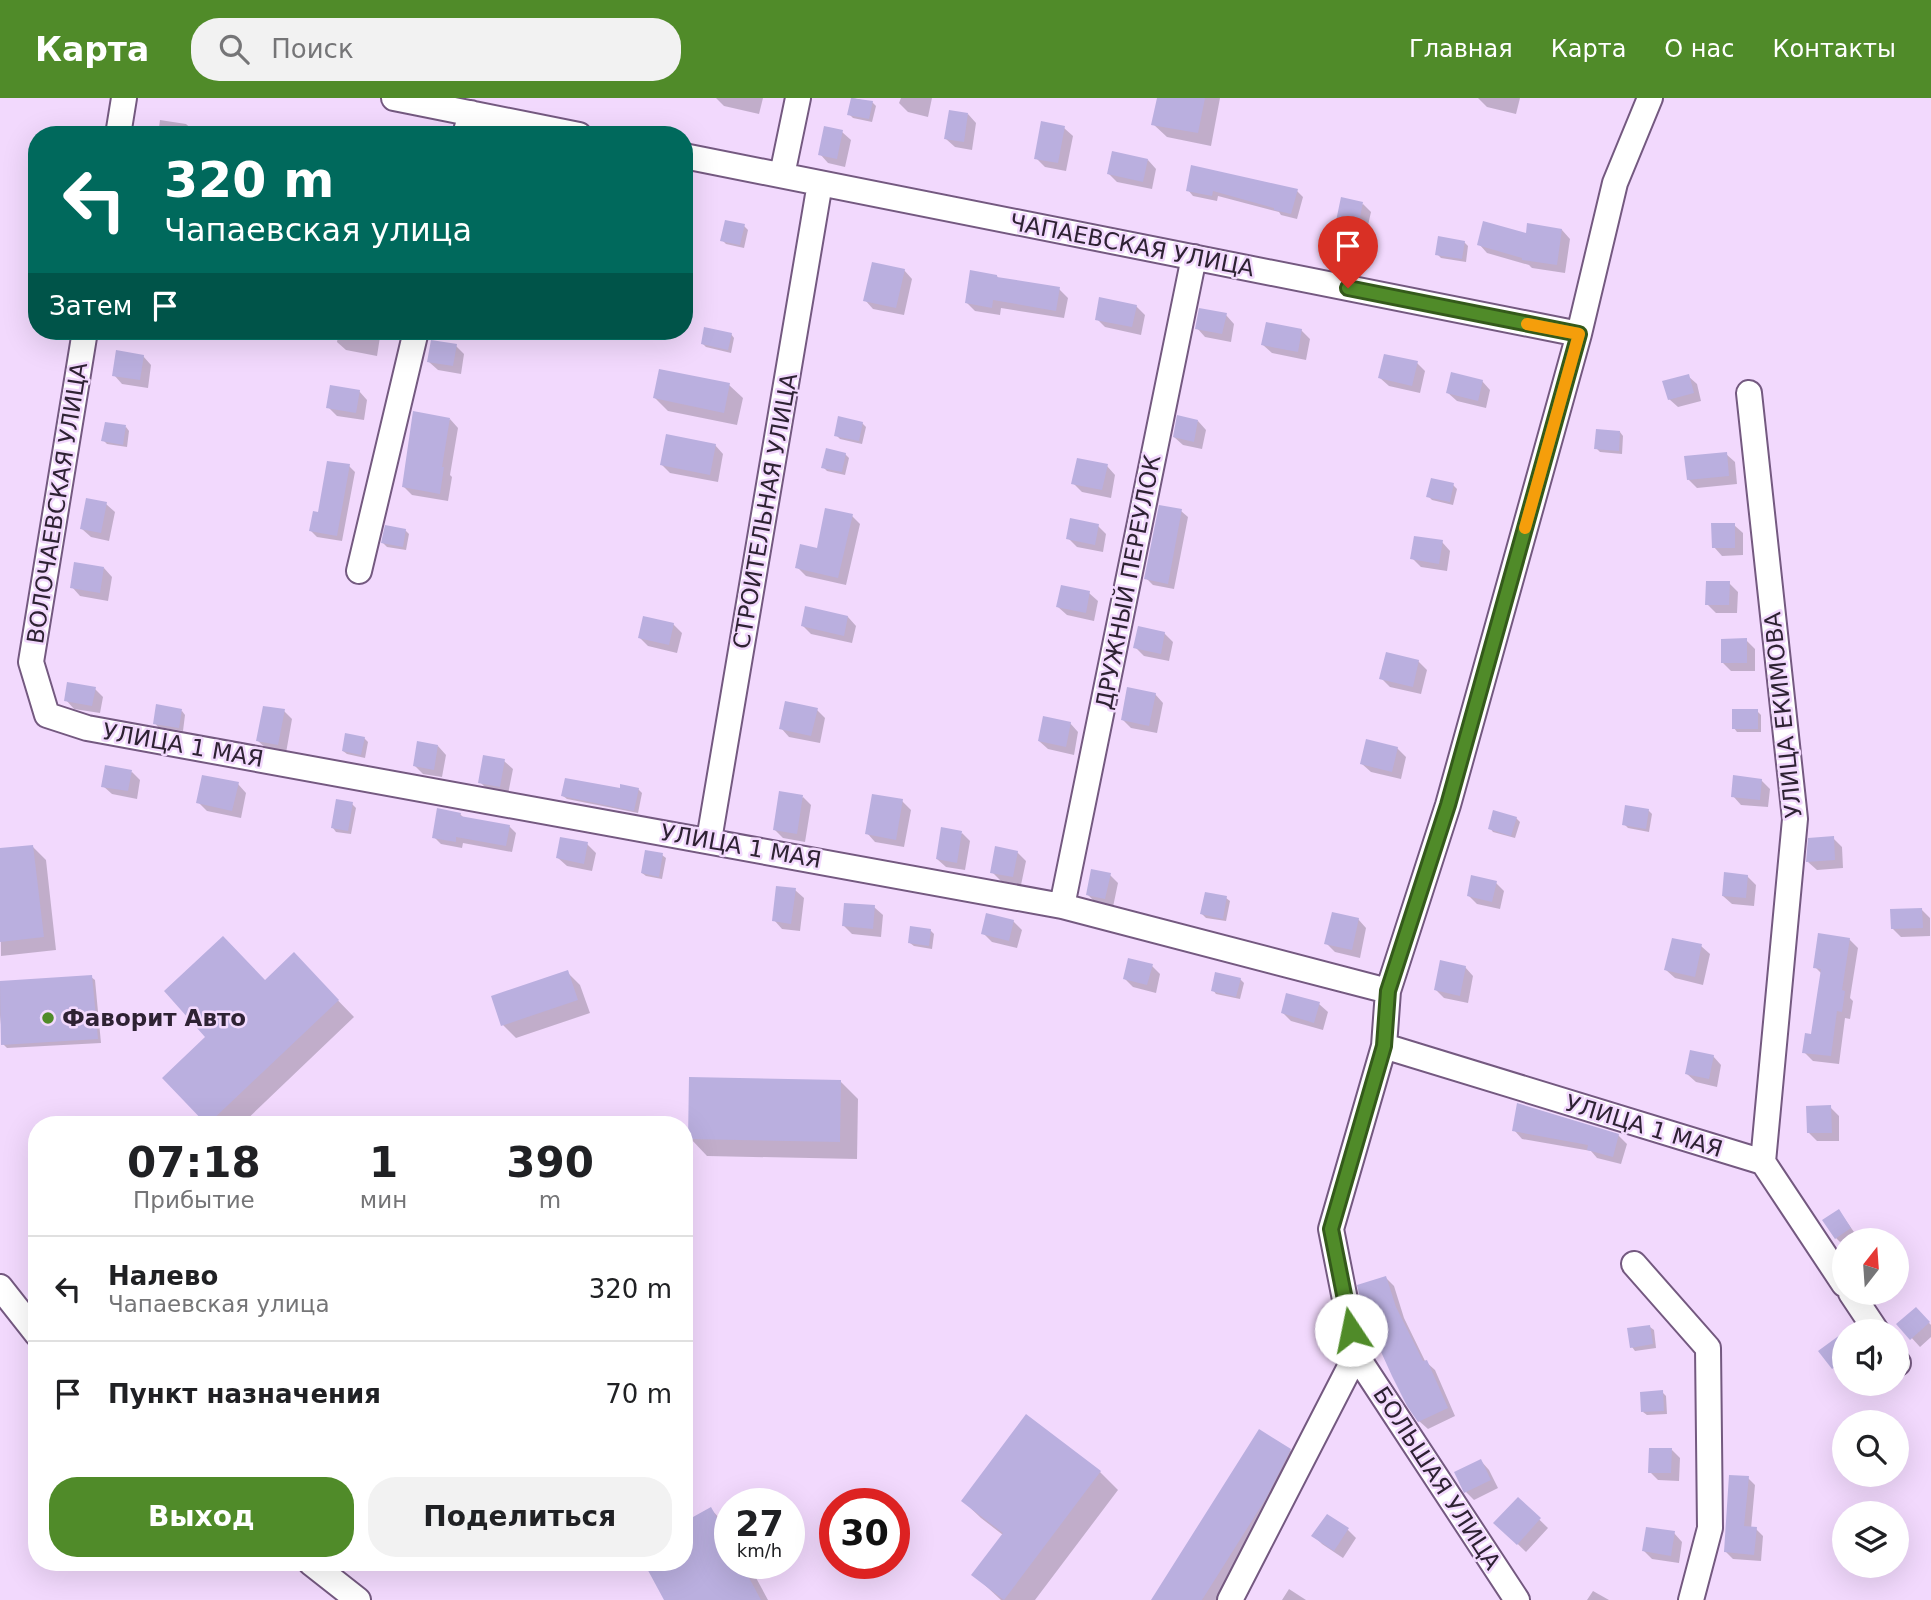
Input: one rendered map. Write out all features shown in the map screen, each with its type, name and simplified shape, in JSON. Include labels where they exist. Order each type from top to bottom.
[{"type":"street","points":[[119,126],[124,98]]},
{"type":"street","points":[[394,98],[468,124],[488,126]]},
{"type":"street","points":[[782,175],[798,98]]},
{"type":"street","points":[[1230,1600],[1356,1355],[1331,1229],[1384,1046],[1388,991],[1448,805],[1579,334],[1615,183],[1650,98]]},
{"type":"street","name":"ЧАПАЕВСКАЯ УЛИЦА","points":[[693,158],[1579,334]]},
{"type":"street","name":"СТРОИТЕЛЬНАЯ УЛИЦА","points":[[709,840],[820,183]]},
{"type":"street","name":"ДРУЖНЫЙ ПЕРЕУЛОК","points":[[1062,906],[1194,257]]},
{"type":"street","name":"ВОЛОЧАЕВСКАЯ УЛИЦА","points":[[84,340],[31,662],[47,715],[87,727]]},
{"type":"street","points":[[359,571],[414,340]]},
{"type":"street","name":"УЛИЦА ЕКИМОВА","points":[[1749,393],[1795,818],[1763,1162]]},
{"type":"street","name":"УЛИЦА 1 МАЯ","points":[[87,727],[1062,906],[1388,991]]},
{"type":"street","name":"УЛИЦА 1 МАЯ","points":[[1384,1046],[1763,1162]]},
{"type":"street","points":[[1763,1162],[1832,1266]]},
{"type":"street","points":[[1634,1264],[1707,1348],[1710,1528],[1691,1600]]},
{"type":"street","points":[[0,1287],[28,1323]]},
{"type":"street","name":"БОЛЬШАЯ УЛИЦА","points":[[1356,1355],[1517,1600]]},
{"type":"street","points":[[321,1571],[358,1600]]},
{"type":"building","points":[[851,98],[873,101],[869,119],[847,115]]},
{"type":"building","points":[[1157,98],[1205,98],[1198,133],[1151,125]]},
{"type":"building","points":[[949,110],[968,113],[964,142],[944,139]]},
{"type":"building","points":[[1041,121],[1065,126],[1058,163],[1034,159]]},
{"type":"building","points":[[824,126],[843,130],[837,159],[818,155]]},
{"type":"building","points":[[1112,151],[1148,159],[1143,182],[1107,174]]},
{"type":"building","points":[[1191,165],[1298,189],[1291,214],[1213,191],[1212,196],[1186,191]]},
{"type":"building","points":[[1341,197],[1363,202],[1358,227],[1336,221]]},
{"type":"building","points":[[725,220],[745,224],[740,245],[720,241]]},
{"type":"building","points":[[1483,221],[1526,233],[1527,223],[1562,229],[1557,265],[1522,260],[1477,245]]},
{"type":"building","points":[[1438,236],[1465,241],[1462,259],[1435,255]]},
{"type":"building","points":[[872,262],[905,269],[896,308],[863,301]]},
{"type":"building","points":[[970,270],[1060,287],[1056,311],[993,300],[992,308],[965,303]]},
{"type":"building","points":[[1099,297],[1137,305],[1132,327],[1095,320]]},
{"type":"building","points":[[1199,308],[1227,313],[1222,334],[1195,329]]},
{"type":"building","points":[[1266,322],[1302,329],[1298,352],[1261,345]]},
{"type":"building","points":[[704,327],[732,333],[728,350],[701,344]]},
{"type":"building","points":[[431,340],[457,344],[453,366],[427,362]]},
{"type":"building","points":[[116,350],[144,355],[140,380],[112,376]]},
{"type":"building","points":[[1384,354],[1418,361],[1412,386],[1378,378]]},
{"type":"building","points":[[659,369],[730,383],[724,413],[653,398]]},
{"type":"building","points":[[1451,372],[1483,380],[1478,401],[1446,393]]},
{"type":"building","points":[[1689,374],[1694,393],[1668,400],[1662,381]]},
{"type":"building","points":[[330,385],[360,390],[356,413],[326,408]]},
{"type":"building","points":[[413,411],[450,418],[440,494],[402,487]]},
{"type":"building","points":[[1177,415],[1198,420],[1194,442],[1173,437]]},
{"type":"building","points":[[838,416],[863,422],[859,441],[834,436]]},
{"type":"building","points":[[105,422],[126,425],[123,445],[101,441]]},
{"type":"building","points":[[1596,429],[1620,431],[1619,451],[1594,449]]},
{"type":"building","points":[[666,434],[716,444],[710,475],[660,465]]},
{"type":"building","points":[[826,448],[846,453],[842,472],[821,468]]},
{"type":"building","points":[[1727,452],[1729,476],[1687,480],[1684,456]]},
{"type":"building","points":[[1077,458],[1108,464],[1102,490],[1071,484]]},
{"type":"building","points":[[327,461],[350,464],[337,536],[309,531],[313,511],[318,512]]},
{"type":"building","points":[[1431,478],[1454,483],[1450,502],[1426,497]]},
{"type":"building","points":[[86,498],[107,502],[101,533],[80,529]]},
{"type":"building","points":[[1159,505],[1182,509],[1168,584],[1144,579]]},
{"type":"building","points":[[825,508],[853,514],[838,578],[795,568],[800,544],[817,548]]},
{"type":"building","points":[[1070,518],[1099,524],[1095,545],[1066,539]]},
{"type":"building","points":[[1711,523],[1735,523],[1735,548],[1712,548]]},
{"type":"building","points":[[385,525],[406,529],[403,547],[381,543]]},
{"type":"building","points":[[1414,536],[1443,540],[1439,564],[1410,559]]},
{"type":"building","points":[[74,562],[104,567],[100,593],[70,588]]},
{"type":"building","points":[[1706,581],[1730,581],[1729,605],[1705,605]]},
{"type":"building","points":[[1061,585],[1090,591],[1086,613],[1056,607]]},
{"type":"building","points":[[805,606],[848,616],[844,636],[801,626]]},
{"type":"building","points":[[643,616],[674,623],[669,645],[638,638]]},
{"type":"building","points":[[1138,626],[1165,632],[1161,654],[1133,648]]},
{"type":"building","points":[[1747,638],[1747,663],[1721,663],[1721,639]]},
{"type":"building","points":[[1386,652],[1419,660],[1413,687],[1379,679]]},
{"type":"building","points":[[67,682],[96,687],[92,706],[64,701]]},
{"type":"building","points":[[1127,687],[1156,693],[1149,726],[1121,720]]},
{"type":"building","points":[[785,701],[818,708],[811,736],[779,729]]},
{"type":"building","points":[[156,704],[182,709],[179,728],[153,724]]},
{"type":"building","points":[[263,706],[285,709],[278,745],[256,741]]},
{"type":"building","points":[[1732,709],[1758,709],[1758,729],[1732,729]]},
{"type":"building","points":[[1043,716],[1071,722],[1066,747],[1038,741]]},
{"type":"building","points":[[345,733],[365,737],[361,755],[342,751]]},
{"type":"building","points":[[1366,739],[1398,747],[1392,772],[1360,764]]},
{"type":"building","points":[[417,741],[438,745],[434,770],[413,766]]},
{"type":"building","points":[[483,755],[505,759],[500,787],[478,783]]},
{"type":"building","points":[[105,765],[132,770],[128,791],[101,787]]},
{"type":"building","points":[[202,775],[239,782],[232,811],[196,803]]},
{"type":"building","points":[[1733,775],[1762,779],[1760,800],[1731,797]]},
{"type":"building","points":[[565,778],[620,788],[620,784],[639,788],[634,811],[561,796]]},
{"type":"building","points":[[779,791],[803,795],[797,834],[773,830]]},
{"type":"building","points":[[872,794],[903,799],[896,840],[865,834]]},
{"type":"building","points":[[336,799],[353,802],[348,831],[331,828]]},
{"type":"building","points":[[1625,805],[1649,809],[1646,829],[1622,825]]},
{"type":"building","points":[[437,808],[461,813],[460,816],[510,825],[506,846],[456,837],[456,842],[432,838]]},
{"type":"building","points":[[1493,810],[1517,817],[1511,836],[1488,829]]},
{"type":"building","points":[[941,827],[962,831],[957,863],[936,859]]},
{"type":"building","points":[[1834,836],[1835,860],[1806,862],[1808,838]]},
{"type":"building","points":[[560,837],[588,842],[584,864],[556,858]]},
{"type":"building","points":[[33,845],[44,937],[0,942],[0,848]]},
{"type":"building","points":[[995,846],[1018,851],[1013,877],[990,873]]},
{"type":"building","points":[[645,850],[663,853],[659,877],[641,873]]},
{"type":"building","points":[[1091,869],[1111,873],[1105,899],[1086,895]]},
{"type":"building","points":[[1724,872],[1748,875],[1746,898],[1722,896]]},
{"type":"building","points":[[1471,875],[1497,881],[1492,902],[1467,896]]},
{"type":"building","points":[[776,886],[796,888],[791,924],[772,921]]},
{"type":"building","points":[[1205,892],[1227,896],[1223,919],[1200,914]]},
{"type":"building","points":[[844,903],[875,905],[873,929],[842,926]]},
{"type":"building","points":[[1922,908],[1923,928],[1891,929],[1890,909]]},
{"type":"building","points":[[1332,912],[1359,918],[1352,950],[1324,944]]},
{"type":"building","points":[[986,913],[1014,920],[1009,941],[981,934]]},
{"type":"building","points":[[910,926],[931,929],[929,946],[908,943]]},
{"type":"building","points":[[1818,933],[1850,938],[1842,990],[1845,991],[1842,1012],[1837,1011],[1831,1056],[1802,1053],[1805,1033],[1811,1034],[1821,969],[1813,968]]},
{"type":"building","points":[[223,936],[265,980],[294,952],[339,1000],[217,1116],[198,1116],[162,1078],[205,1037],[164,991]]},
{"type":"building","points":[[1672,938],[1702,944],[1695,977],[1664,970]]},
{"type":"building","points":[[1128,958],[1153,964],[1147,985],[1123,979]]},
{"type":"building","points":[[1440,960],[1466,966],[1460,996],[1434,990]]},
{"type":"building","points":[[568,970],[578,1000],[501,1026],[491,996]]},
{"type":"building","points":[[1215,972],[1241,978],[1236,997],[1211,991]]},
{"type":"building","name":"Фаворит Авто","points":[[92,975],[98,1039],[1,1045],[0,981]]},
{"type":"building","points":[[1286,993],[1320,1002],[1314,1023],[1281,1013]]},
{"type":"building","points":[[1690,1050],[1714,1055],[1709,1079],[1685,1074]]},
{"type":"building","points":[[689,1077],[841,1080],[840,1142],[693,1139],[693,1116],[688,1116]]},
{"type":"building","points":[[1517,1103],[1619,1134],[1613,1157],[1587,1150],[1588,1145],[1512,1131]]},
{"type":"building","points":[[1831,1105],[1832,1133],[1807,1133],[1806,1106]]},
{"type":"building","points":[[1839,1209],[1851,1228],[1832,1228],[1832,1235],[1822,1220]]},
{"type":"building","points":[[1386,1276],[1396,1307],[1423,1361],[1427,1360],[1448,1408],[1418,1422],[1407,1406],[1367,1321],[1357,1285]]},
{"type":"building","points":[[1916,1307],[1930,1322],[1910,1340],[1909,1319],[1902,1319]]},
{"type":"building","points":[[1650,1325],[1653,1344],[1630,1348],[1627,1328]]},
{"type":"building","points":[[1832,1341],[1832,1369],[1818,1351]]},
{"type":"building","points":[[1663,1390],[1664,1411],[1641,1412],[1640,1392]]},
{"type":"building","points":[[1026,1414],[1101,1471],[1004,1600],[971,1575],[1003,1533],[961,1501]]},
{"type":"building","points":[[1259,1429],[1291,1449],[1265,1500],[1202,1600],[1151,1600]]},
{"type":"building","points":[[1649,1448],[1672,1448],[1671,1473],[1648,1473]]},
{"type":"building","points":[[1481,1459],[1491,1480],[1464,1493],[1454,1472]]},
{"type":"building","points":[[1729,1475],[1749,1476],[1744,1526],[1757,1527],[1754,1555],[1724,1552]]},
{"type":"building","points":[[1518,1497],[1541,1518],[1517,1545],[1493,1523]]},
{"type":"building","points":[[711,1507],[714,1513],[714,1579],[750,1579],[761,1600],[664,1600],[648,1571],[693,1571],[693,1517]]},
{"type":"building","points":[[1327,1514],[1349,1528],[1334,1551],[1311,1536]]},
{"type":"building","points":[[1646,1527],[1675,1531],[1671,1556],[1642,1551]]},
{"type":"slow traffic","points":[[1525,528],[1579,334],[1527,324]]},
{"type":"place","name":"Фаворит Авто","points":[[48,1018]]},
{"type":"route","points":[[1348,288],[1579,334],[1448,805],[1388,991],[1384,1046],[1331,1229],[1351,1330]]}]
